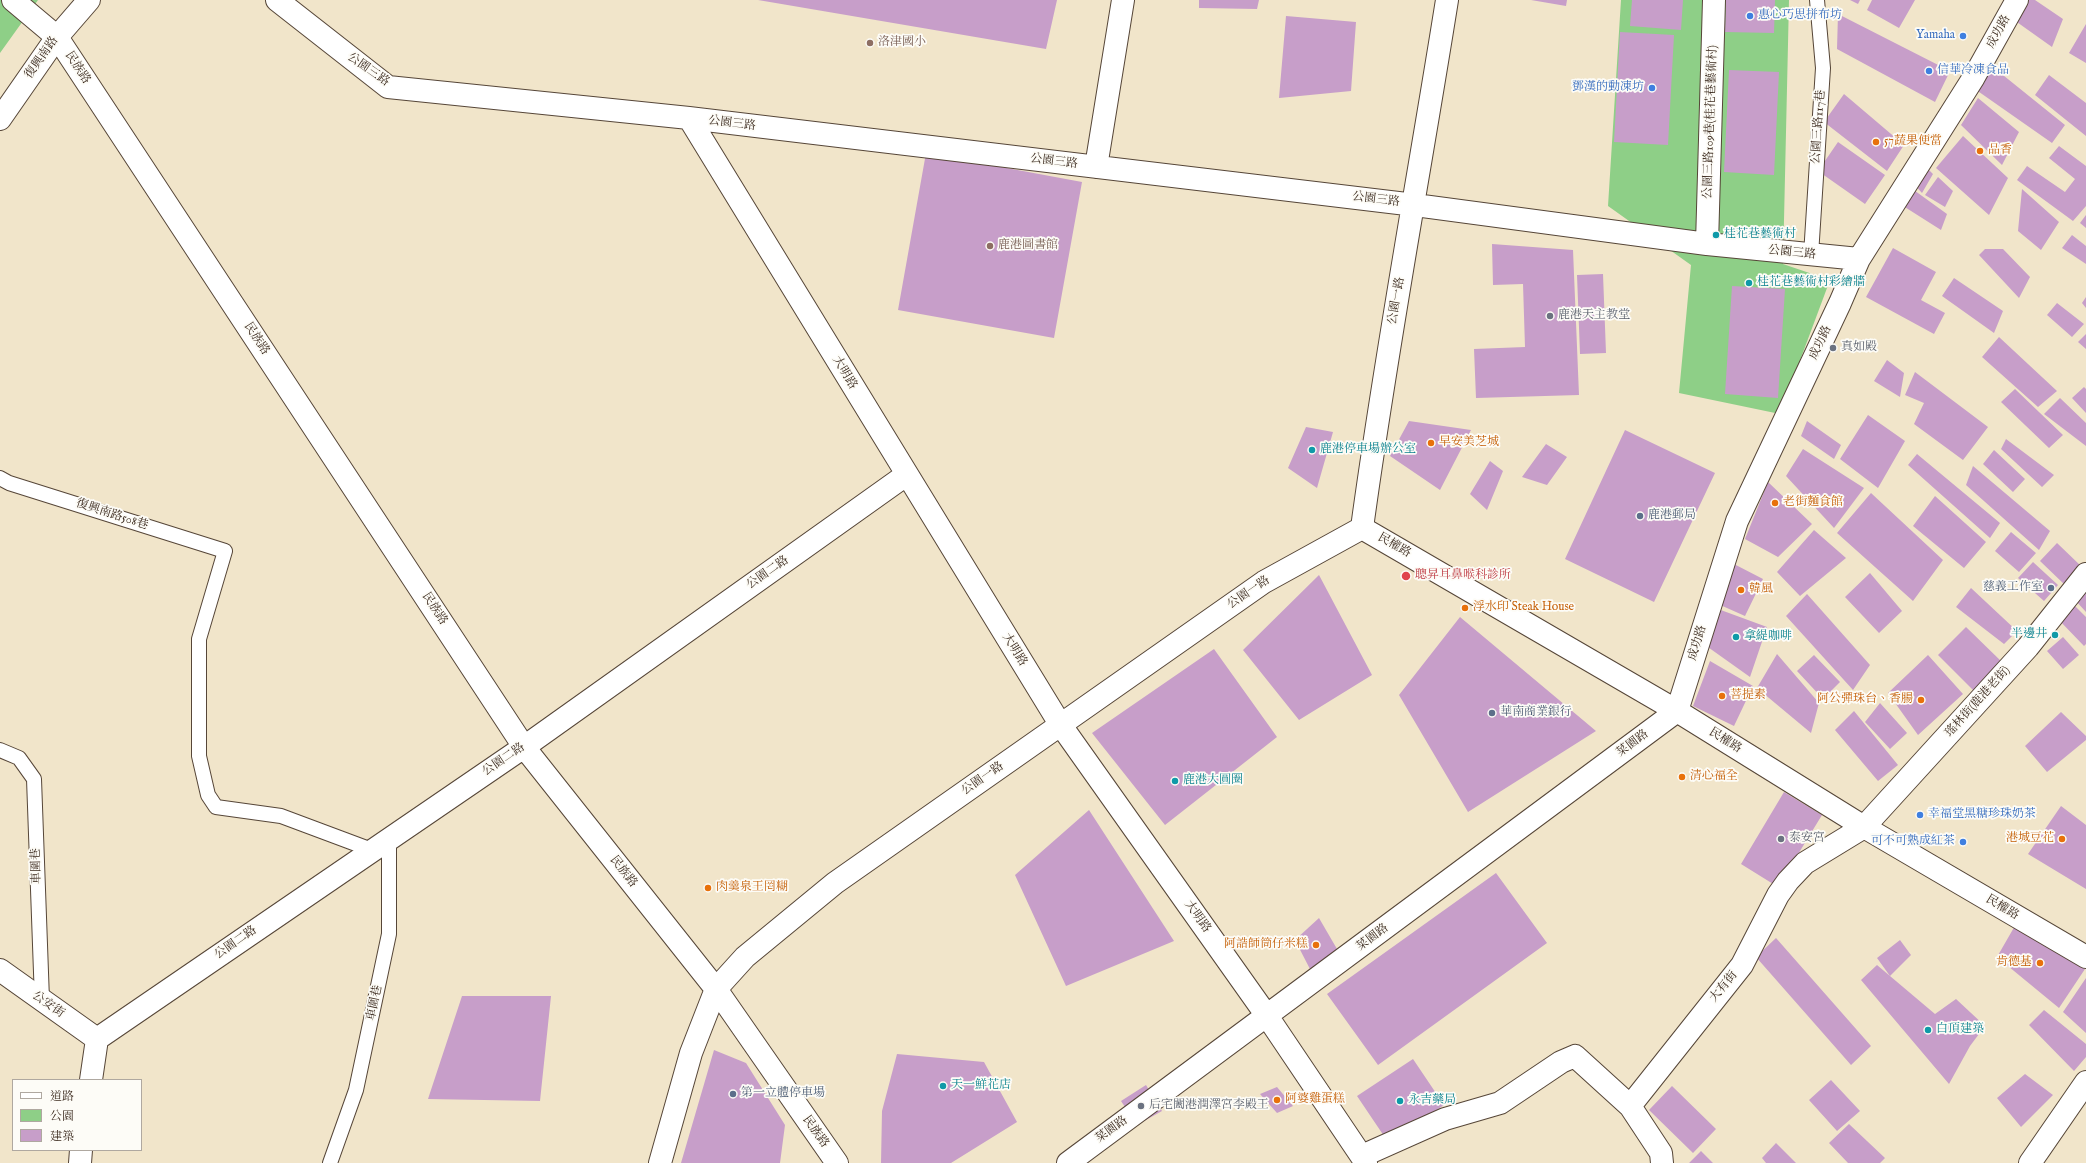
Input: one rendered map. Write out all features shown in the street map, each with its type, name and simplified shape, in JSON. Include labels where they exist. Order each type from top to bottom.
[{"type":"street","name":"民族路","points":[[13,0],[57,37],[524,747],[716,989],[837,1163]]},
{"type":"street","name":"復興南路","points":[[0,119],[57,37],[89,0]]},
{"type":"street","name":"公園三路","points":[[278,0],[388,87],[689,118],[1415,205],[1707,244],[1811,255],[1859,258]]},
{"type":"street","points":[[1096,167],[1123,0]]},
{"type":"street","name":"公園一路","points":[[716,989],[745,957],[835,883],[1264,582],[1362,528],[1379,403],[1415,205],[1447,0]]},
{"type":"street","name":"公園三路109巷(桂花巷藝術村)","points":[[1707,244],[1714,0]]},
{"type":"street","name":"成功路","points":[[1677,711],[1737,521],[1859,258],[1974,77],[2017,0]]},
{"type":"street","name":"大明路","points":[[689,118],[906,475],[1060,724],[1267,1016],[1364,1160]]},
{"type":"street","name":"公園二路","points":[[97,1039],[380,844],[524,747],[906,475]]},
{"type":"street","name":"民權路","points":[[1362,528],[1677,711],[1864,827],[2086,958]]},
{"type":"street","name":"瑤林街(鹿港老街)","points":[[1864,827],[2028,647],[2086,574]]},
{"type":"street","name":"菜園路","points":[[1068,1163],[1677,711]]},
{"type":"street","name":"大有街","points":[[1630,1106],[1742,965],[1778,895],[1788,881],[1805,863],[1864,827]]},
{"type":"street","name":"公安街","points":[[0,970],[97,1039]]},
{"type":"street","points":[[660,1163],[691,1053],[716,989]]},
{"type":"street","points":[[91,1079],[97,1039]]},
{"type":"street","points":[[1364,1160],[1445,1119],[1500,1103],[1561,1062],[1575,1056],[1630,1106],[1661,1152],[1662,1163]]},
{"type":"street","points":[[2030,1163],[2086,1082]]},
{"type":"street","points":[[80,1163],[82,1151]]},
{"type":"lane","name":"公園三路117巷","points":[[1811,255],[1823,68],[1817,0]]},
{"type":"lane","name":"復興南路508巷","points":[[0,478],[225,551],[199,639],[199,756],[208,795],[216,807],[281,816],[380,844]]},
{"type":"lane","name":"車圍巷","points":[[0,750],[19,758],[34,779],[42,1000]]},
{"type":"lane","name":"車圍巷","points":[[330,1163],[356,1090],[389,934],[380,844]]},
{"type":"green space","points":[[0,0],[38,0],[0,53]]},
{"type":"green space","name":"桂花巷藝術村","points":[[1621,0],[1789,0],[1783,264],[1830,280],[1780,414],[1679,393],[1691,265],[1608,206]]},
{"type":"building","points":[[758,0],[1057,0],[1046,49]]},
{"type":"building","points":[[1199,0],[1259,0],[1257,9],[1199,8]]},
{"type":"building","points":[[1531,0],[1567,0],[1566,6]]},
{"type":"building","points":[[1632,0],[1683,0],[1681,30],[1630,26]]},
{"type":"building","points":[[1726,0],[1775,0],[1774,33],[1725,32]]},
{"type":"building","points":[[1850,0],[1860,0],[1858,4]]},
{"type":"building","points":[[1872,0],[1915,0],[1899,28],[1867,10]]},
{"type":"building","points":[[2026,0],[2035,0],[2063,19],[2052,47],[2014,20]]},
{"type":"building","points":[[1838,14],[1950,71],[1935,102],[1837,49]]},
{"type":"building","points":[[1286,16],[1356,22],[1351,91],[1279,98]]},
{"type":"building","points":[[2086,24],[2086,63],[2069,53]]},
{"type":"building","points":[[1620,32],[1674,35],[1668,145],[1614,142]]},
{"type":"building","points":[[1988,63],[2065,125],[2052,143],[1972,87]]},
{"type":"building","points":[[1729,70],[1779,72],[1774,175],[1724,172]]},
{"type":"building","points":[[2049,75],[2086,103],[2086,136],[2035,95]]},
{"type":"building","points":[[1844,94],[1904,145],[1887,171],[1824,122]]},
{"type":"building","points":[[1978,98],[2019,132],[2002,165],[1961,125]]},
{"type":"building","points":[[1963,136],[2008,178],[1989,215],[1936,168]]},
{"type":"building","points":[[1838,142],[1885,175],[1865,204],[1818,171]]},
{"type":"building","points":[[2059,146],[2086,166],[2086,206],[2073,221],[2017,180],[2027,166],[2065,192],[2075,179],[2049,158]]},
{"type":"building","name":"鹿港圖書館","points":[[926,153],[1082,182],[1054,338],[898,310]]},
{"type":"building","points":[[1924,165],[1933,174],[1922,193],[1912,182]]},
{"type":"building","points":[[1938,177],[1953,191],[1945,207],[1925,195]]},
{"type":"building","points":[[1911,188],[1947,214],[1941,230],[1900,204]]},
{"type":"building","points":[[2022,189],[2059,222],[2041,250],[2018,231]]},
{"type":"building","points":[[2086,215],[2086,228],[2080,223]]},
{"type":"building","points":[[2072,235],[2086,246],[2086,264],[2062,248]]},
{"type":"building","name":"鹿港天主教堂","points":[[1492,244],[1573,250],[1579,395],[1476,398],[1474,349],[1525,347],[1523,284],[1493,285]]},
{"type":"building","points":[[1893,248],[1936,272],[1921,300],[1945,313],[1934,334],[1866,297]]},
{"type":"building","points":[[1985,249],[2003,249],[2030,277],[2019,298],[1979,255]]},
{"type":"building","points":[[1603,274],[1606,353],[1580,354],[1577,275]]},
{"type":"building","points":[[1954,278],[2003,311],[1994,333],[1942,296]]},
{"type":"building","points":[[1732,286],[1785,289],[1778,398],[1725,394]]},
{"type":"building","points":[[2086,297],[2086,308],[2082,303]]},
{"type":"building","points":[[2057,303],[2084,324],[2072,337],[2047,315]]},
{"type":"building","points":[[2086,334],[2086,349],[2078,342]]},
{"type":"building","points":[[1999,337],[2057,391],[2038,407],[1982,357]]},
{"type":"building","points":[[1887,360],[1904,373],[1900,397],[1874,381]]},
{"type":"building","points":[[1915,372],[1988,427],[1963,460],[1914,424],[1924,403],[1905,395]]},
{"type":"building","points":[[2084,387],[2086,389],[2086,413],[2072,398]]},
{"type":"building","points":[[2015,389],[2063,435],[2049,448],[2001,402]]},
{"type":"building","points":[[2060,398],[2086,423],[2086,446],[2044,414]]},
{"type":"building","points":[[1868,415],[1905,441],[1878,488],[1840,459]]},
{"type":"building","name":"早安美芝城","points":[[1409,421],[1471,430],[1440,490],[1390,456]]},
{"type":"building","points":[[1807,421],[1841,445],[1834,459],[1801,436]]},
{"type":"building","name":"鹿港停車場辦公室","points":[[1306,427],[1333,432],[1317,488],[1288,468]]},
{"type":"building","name":"鹿港郵局","points":[[1625,430],[1715,473],[1654,602],[1565,559]]},
{"type":"building","points":[[2006,439],[2054,475],[2042,487],[2001,449]]},
{"type":"building","points":[[1546,444],[1567,457],[1547,485],[1522,477]]},
{"type":"building","points":[[1803,449],[1864,488],[1834,528],[1786,476]]},
{"type":"building","points":[[1994,450],[2025,479],[2013,492],[1983,464]]},
{"type":"building","points":[[1917,454],[2000,523],[1990,538],[1908,465]]},
{"type":"building","points":[[1490,461],[1503,471],[1487,510],[1470,494]]},
{"type":"building","points":[[1973,466],[2050,531],[2039,550],[1966,485]]},
{"type":"building","name":"老街麵食館","points":[[1768,482],[1812,524],[1778,557],[1745,539]]},
{"type":"building","points":[[1871,493],[1943,560],[1913,601],[1837,533]]},
{"type":"building","points":[[1935,496],[1986,542],[1964,568],[1913,526]]},
{"type":"building","points":[[1814,530],[1846,558],[1800,596],[1777,572]]},
{"type":"building","points":[[2011,532],[2036,553],[2019,572],[1995,551]]},
{"type":"building","points":[[2057,543],[2082,567],[2065,585],[2040,561]]},
{"type":"building","points":[[2033,562],[2058,585],[2044,601],[2018,578]]},
{"type":"building","name":"韓風","points":[[1732,563],[1763,579],[1745,616],[1718,604]]},
{"type":"building","points":[[1870,573],[1902,611],[1879,633],[1845,597]]},
{"type":"building","points":[[1319,575],[1372,675],[1299,720],[1243,650]]},
{"type":"building","points":[[1971,588],[2017,631],[2004,644],[1956,607]]},
{"type":"building","points":[[2086,589],[2086,612],[2075,600]]},
{"type":"building","points":[[1807,594],[1870,665],[1853,690],[1786,616]]},
{"type":"building","points":[[2073,604],[2086,617],[2086,644],[2084,646],[2058,619]]},
{"type":"building","name":"拿緹咖啡","points":[[1718,609],[1767,627],[1750,677],[1705,645]]},
{"type":"building","name":"華南商業銀行","points":[[1460,617],[1596,731],[1468,812],[1399,695]]},
{"type":"building","points":[[1966,627],[2003,663],[1975,692],[1938,655]]},
{"type":"building","points":[[2063,637],[2079,655],[2063,669],[2047,651]]},
{"type":"building","name":"鹿港大圓圈","points":[[1214,649],[1277,737],[1165,825],[1092,733]]},
{"type":"building","points":[[1777,654],[1819,703],[1811,733],[1757,688]]},
{"type":"building","points":[[1814,655],[1840,682],[1823,699],[1797,671]]},
{"type":"building","points":[[1928,655],[1963,694],[1918,735],[1888,693]]},
{"type":"building","name":"菩提素","points":[[1710,661],[1753,686],[1734,726],[1693,706]]},
{"type":"building","points":[[1880,703],[1907,733],[1890,749],[1865,722]]},
{"type":"building","points":[[1854,711],[1898,765],[1878,781],[1835,730]]},
{"type":"building","points":[[2061,712],[2086,736],[2086,740],[2047,772],[2025,746]]},
{"type":"building","name":"泰安宮","points":[[1784,792],[1822,815],[1778,887],[1741,864]]},
{"type":"building","name":"港城豆花","points":[[2061,806],[2086,825],[2086,889],[2028,854]]},
{"type":"building","points":[[1089,810],[1174,941],[1066,986],[1015,875]]},
{"type":"building","points":[[1496,873],[1547,943],[1378,1065],[1327,994]]},
{"type":"building","name":"阿誥師筒仔米糕","points":[[1319,918],[1337,949],[1311,971],[1295,940]]},
{"type":"building","name":"肯德基","points":[[2016,924],[2085,969],[2059,1008],[1997,957]]},
{"type":"building","points":[[1776,938],[1871,1046],[1851,1065],[1756,957]]},
{"type":"building","points":[[1900,940],[1911,955],[1890,976],[1877,958]]},
{"type":"building","name":"白頂建築","points":[[1877,965],[1935,1014],[1956,999],[1985,1026],[1970,1046],[1949,1084],[1861,980]]},
{"type":"building","points":[[2086,978],[2086,1033],[2063,1012]]},
{"type":"building","points":[[462,996],[551,996],[540,1101],[428,1099]]},
{"type":"building","points":[[2044,1010],[2086,1044],[2086,1057],[2074,1071],[2029,1025]]},
{"type":"building","name":"第一立體停車場","points":[[714,1050],[746,1063],[785,1125],[780,1163],[681,1163]]},
{"type":"building","name":"天一鮮花店","points":[[897,1054],[984,1062],[1017,1122],[951,1163],[881,1163],[882,1111]]},
{"type":"building","name":"永吉藥局","points":[[1413,1059],[1444,1105],[1388,1142],[1357,1096]]},
{"type":"building","points":[[2025,1074],[2053,1095],[2021,1127],[1997,1098]]},
{"type":"building","points":[[1831,1080],[1860,1111],[1837,1131],[1809,1100]]},
{"type":"building","name":"后宅闔港潤澤宮李殿王","points":[[1146,1085],[1162,1111],[1137,1125],[1121,1101]]},
{"type":"building","points":[[1672,1086],[1716,1129],[1693,1153],[1649,1110]]},
{"type":"building","name":"阿婆雞蛋糕","points":[[1277,1087],[1293,1106],[1277,1113],[1260,1094]]},
{"type":"building","points":[[1849,1124],[1885,1158],[1880,1163],[1848,1163],[1829,1143]]},
{"type":"building","points":[[1776,1143],[1796,1163],[1766,1163],[1762,1158]]},
{"type":"building","points":[[1701,1151],[1713,1163],[1689,1163]]},
{"type":"place","name":"惠心巧思拼布坊","points":[[1750,16]]},
{"type":"place","name":"Yamaha","points":[[1963,36]]},
{"type":"place","name":"洛津國小","points":[[870,43]]},
{"type":"place","name":"信華冷凍食品","points":[[1929,71]]},
{"type":"place","name":"鄧漢的動凍坊","points":[[1652,88]]},
{"type":"place","name":"57蔬果便當","points":[[1876,142]]},
{"type":"place","name":"品香","points":[[1980,151]]},
{"type":"place","name":"桂花巷藝術村","points":[[1716,235]]},
{"type":"place","name":"鹿港圖書館","points":[[990,246]]},
{"type":"place","name":"桂花巷藝術村彩繪牆","points":[[1749,283]]},
{"type":"place","name":"鹿港天主教堂","points":[[1550,316]]},
{"type":"place","name":"真如殿","points":[[1833,348]]},
{"type":"place","name":"早安美芝城","points":[[1431,443]]},
{"type":"place","name":"鹿港停車場辦公室","points":[[1312,450]]},
{"type":"place","name":"老街麵食館","points":[[1775,503]]},
{"type":"place","name":"鹿港郵局","points":[[1640,516]]},
{"type":"place","name":"聰昇耳鼻喉科診所","points":[[1406,576]]},
{"type":"place","name":"慈義工作室","points":[[2051,588]]},
{"type":"place","name":"韓風","points":[[1741,590]]},
{"type":"place","name":"浮水印 Steak House","points":[[1465,608]]},
{"type":"place","name":"半邊井","points":[[2055,635]]},
{"type":"place","name":"拿緹咖啡","points":[[1736,637]]},
{"type":"place","name":"菩提素","points":[[1722,696]]},
{"type":"place","name":"阿公彈珠台、香腸","points":[[1921,700]]},
{"type":"place","name":"華南商業銀行","points":[[1492,713]]},
{"type":"place","name":"清心福全","points":[[1682,777]]},
{"type":"place","name":"鹿港大圓圈","points":[[1175,781]]},
{"type":"place","name":"幸福堂黑糖珍珠奶茶","points":[[1920,815]]},
{"type":"place","name":"泰安宮","points":[[1781,839]]},
{"type":"place","name":"港城豆花","points":[[2062,839]]},
{"type":"place","name":"可不可熟成紅茶","points":[[1963,842]]},
{"type":"place","name":"肉羹泉王罔糊","points":[[708,888]]},
{"type":"place","name":"阿誥師筒仔米糕","points":[[1316,945]]},
{"type":"place","name":"肯德基","points":[[2040,963]]},
{"type":"place","name":"白頂建築","points":[[1928,1030]]},
{"type":"place","name":"天一鮮花店","points":[[943,1086]]},
{"type":"place","name":"第一立體停車場","points":[[733,1094]]},
{"type":"place","name":"阿婆雞蛋糕","points":[[1277,1100]]},
{"type":"place","name":"永吉藥局","points":[[1400,1101]]},
{"type":"place","name":"后宅闔港潤澤宮李殿王","points":[[1141,1106]]}]
